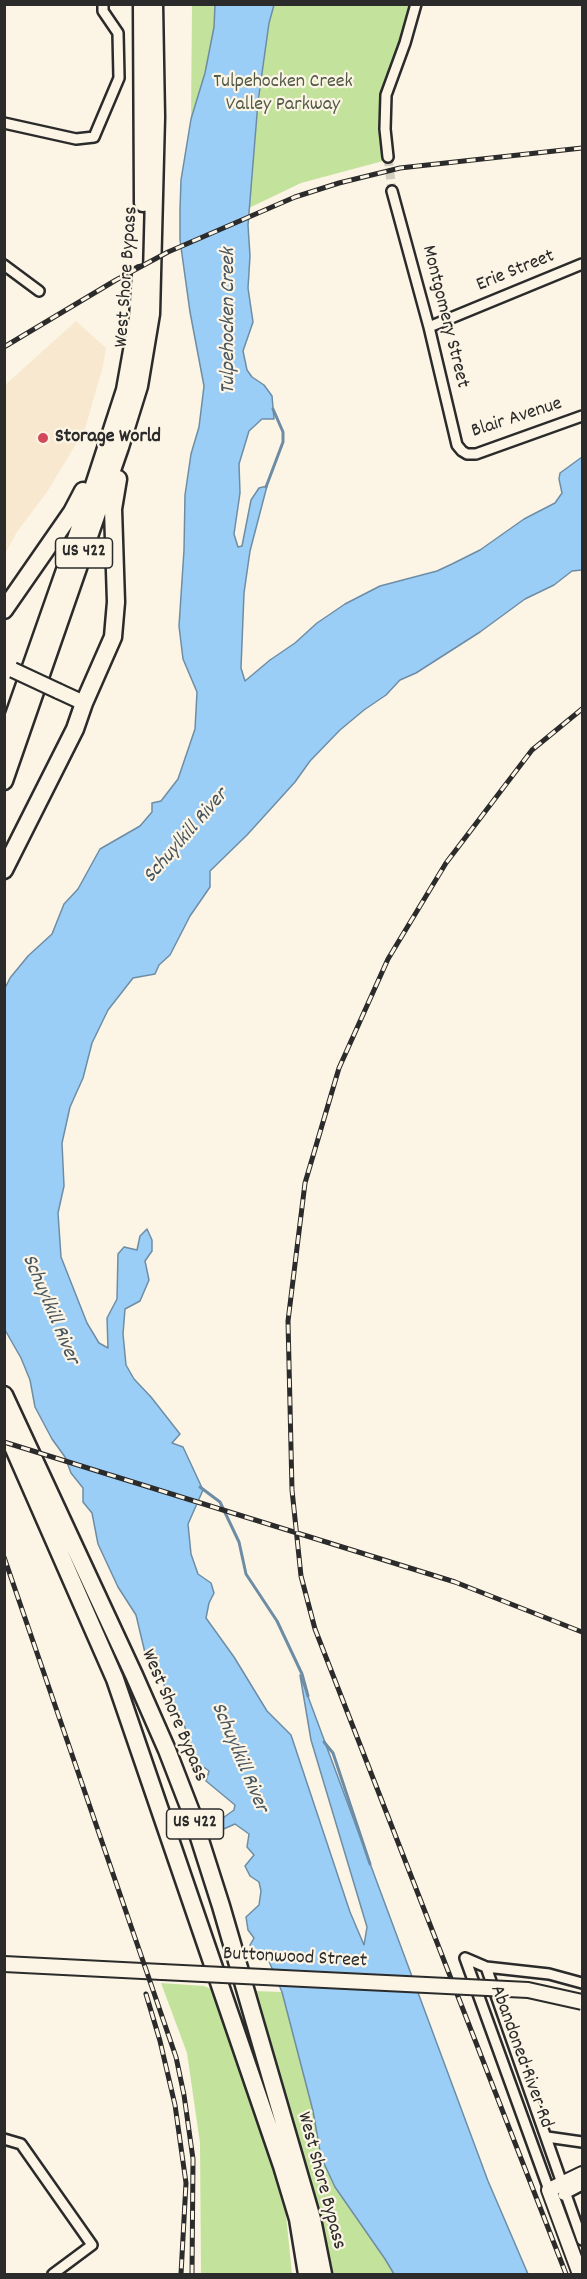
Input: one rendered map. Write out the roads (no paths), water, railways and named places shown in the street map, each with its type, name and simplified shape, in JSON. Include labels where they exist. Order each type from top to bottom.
[{"type":"highway","name":"West Shore Bypass","points":[[4,744],[94,485],[124,390],[131,358],[138,317],[142,246],[142,4]]},
{"type":"highway","name":"West Shore Bypass","points":[[4,781],[139,386],[150,321],[156,117],[154,4]]},
{"type":"highway","points":[[154,215],[163,4]]},
{"type":"highway","points":[[4,870],[75,729],[84,703],[109,650],[115,626],[114,497],[146,390],[150,321]]},
{"type":"highway","points":[[4,610],[15,598],[78,503],[131,358]]},
{"type":"highway","name":"West Shore Bypass","points":[[4,1395],[134,1675],[191,1812],[221,1906],[312,2219],[323,2274]]},
{"type":"highway","name":"West Shore Bypass","points":[[4,1426],[115,1679],[282,2166],[298,2219],[307,2274]]},
{"type":"street","points":[[4,123],[76,139],[94,137],[119,78],[118,33],[103,10],[103,4]]},
{"type":"street","points":[[388,157],[385,129],[386,95],[416,4]]},
{"type":"street","name":"Montgomery Street","points":[[392,190],[429,327],[457,445],[462,451]]},
{"type":"street","name":"Erie Street","points":[[429,327],[582,264]]},
{"type":"street","points":[[4,265],[39,291]]},
{"type":"street","name":"Blair Avenue","points":[[462,451],[467,454],[476,454],[582,416]]},
{"type":"street","points":[[9,667],[84,703]]},
{"type":"street","name":"Abandoned River Rd","points":[[551,2195],[465,1958],[486,1967],[549,1974],[582,1983]]},
{"type":"street","name":"Buttonwood Street","points":[[4,1964],[528,1990],[582,2002]]},
{"type":"street","name":"Abandoned River Rd","points":[[486,1967],[582,2240]]},
{"type":"street","name":"Abandoned River Rd","points":[[547,2137],[582,2142]]},
{"type":"street","points":[[4,2139],[21,2144],[93,2245],[53,2274]]},
{"type":"street","points":[[565,2189],[582,2174]]},
{"type":"street","points":[[580,2274],[551,2195],[582,2185]]},
{"type":"water","points":[[215,5],[274,5],[269,23],[258,102],[248,225],[250,256],[248,288],[253,322],[243,351],[247,370],[252,377],[264,385],[272,396],[274,419],[262,419],[249,431],[239,464],[240,493],[234,534],[238,547],[242,546],[251,500],[259,488],[267,486],[250,551],[244,593],[241,668],[245,681],[317,623],[345,604],[380,586],[437,571],[452,564],[480,550],[524,519],[555,503],[562,493],[560,473],[582,457],[582,570],[572,571],[554,585],[525,599],[480,632],[416,673],[400,680],[386,695],[340,730],[310,761],[295,782],[247,835],[210,871],[210,887],[190,916],[170,955],[159,965],[155,974],[133,978],[108,1010],[92,1043],[83,1078],[70,1107],[62,1143],[64,1186],[58,1213],[61,1257],[87,1323],[99,1343],[108,1348],[107,1318],[117,1299],[118,1254],[124,1247],[137,1250],[140,1236],[147,1229],[152,1240],[152,1251],[145,1261],[149,1280],[140,1301],[125,1309],[123,1334],[126,1365],[134,1379],[180,1434],[172,1443],[183,1447],[203,1490],[188,1524],[191,1554],[198,1574],[211,1583],[214,1593],[206,1618],[234,1657],[267,1711],[291,1735],[350,1912],[364,1945],[367,1927],[311,1740],[300,1675],[488,2181],[528,2274],[394,2274],[335,2187],[321,2157],[313,2111],[282,1992],[268,1959],[257,1955],[250,1945],[254,1938],[248,1930],[246,1917],[259,1905],[261,1891],[259,1882],[250,1876],[245,1866],[254,1855],[247,1847],[249,1834],[235,1824],[219,1831],[216,1828],[216,1823],[234,1810],[235,1805],[206,1781],[209,1771],[198,1763],[180,1714],[168,1700],[161,1673],[146,1657],[136,1615],[118,1587],[98,1544],[92,1513],[83,1502],[83,1488],[71,1473],[65,1457],[52,1439],[35,1407],[30,1380],[5,1330],[4,990],[10,978],[28,956],[52,934],[64,904],[78,889],[100,849],[140,826],[152,812],[152,803],[161,801],[178,779],[195,729],[197,692],[183,659],[179,626],[185,495],[191,454],[199,427],[204,386],[190,312],[180,240],[180,210],[181,180],[191,119],[205,73],[214,27]]},
{"type":"waterway","points":[[266,487],[283,442],[283,432],[273,409]]},
{"type":"waterway","points":[[200,1487],[220,1502],[239,1542],[246,1574],[277,1621],[302,1674],[308,1696]]},
{"type":"waterway","points":[[324,1742],[333,1753],[370,1864]]},
{"type":"tunnel","points":[[388,157],[392,191]]},
{"type":"railway","points":[[4,347],[116,280],[168,252],[295,197],[400,168],[582,148]]},
{"type":"railway","points":[[566,2274],[315,1629],[301,1576],[292,1490],[288,1321],[305,1183],[339,1068],[388,959],[446,863],[532,750],[582,709]]},
{"type":"railway","points":[[4,1442],[455,1582],[582,1632]]},
{"type":"railway","points":[[4,1557],[176,2057],[193,2159],[192,2274]]},
{"type":"railway","points":[[146,1994],[175,2105],[186,2183],[181,2274]]},
{"type":"place","name":"Storage World","points":[[43,438]]},
{"type":"park label","name":"Tulpehocken Creek Valley Parkway","points":[[283,94]]},
{"type":"water label","name":"Tulpehocken Creek","points":[[230,321]]},
{"type":"water label","name":"Schuylkill River","points":[[187,837]]},
{"type":"water label","name":"Schuylkill River","points":[[49,1310]]},
{"type":"water label","name":"Schuylkill River","points":[[238,1758]]}]
